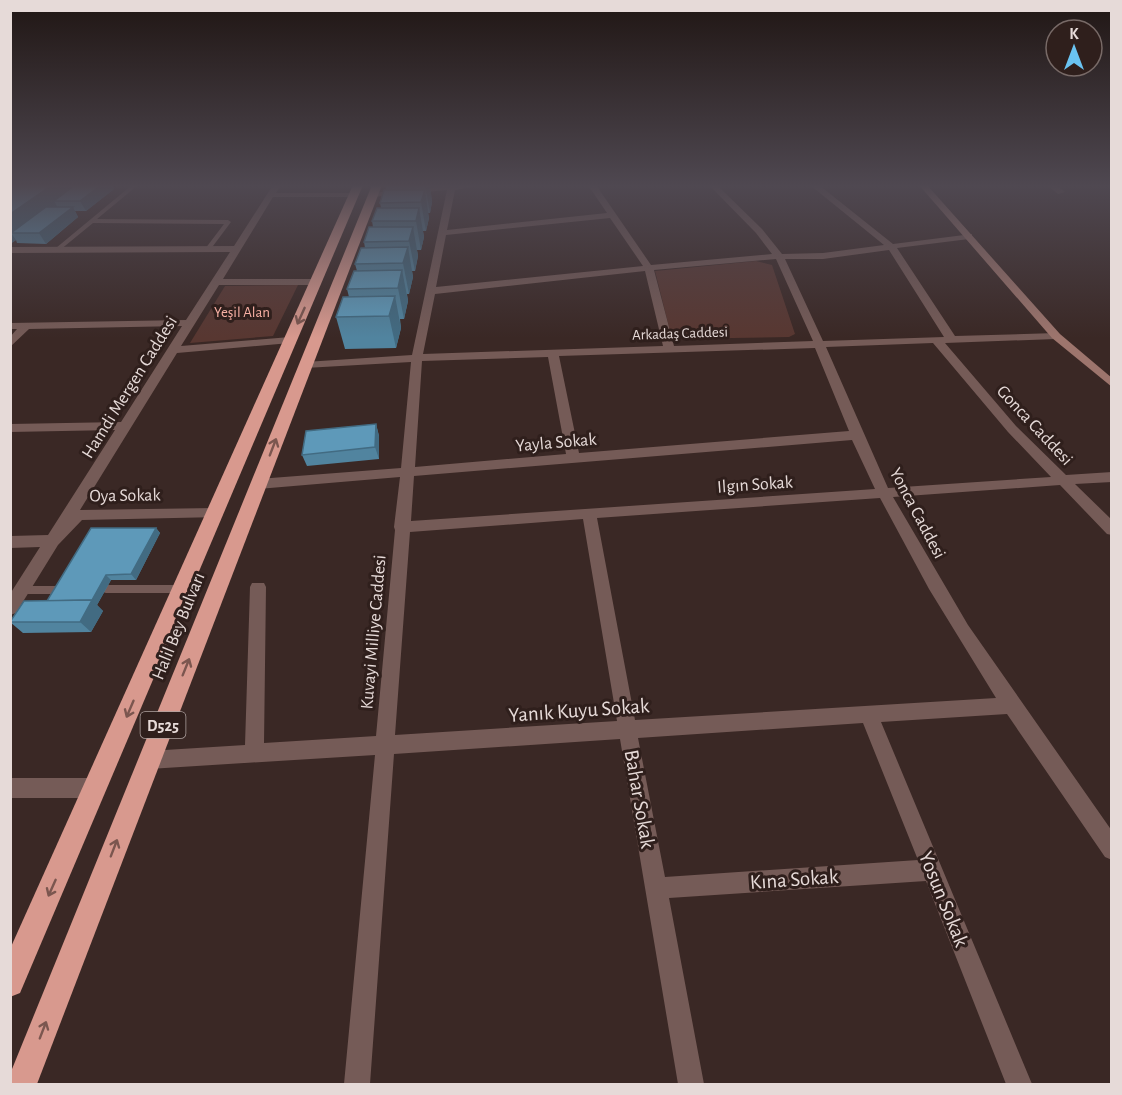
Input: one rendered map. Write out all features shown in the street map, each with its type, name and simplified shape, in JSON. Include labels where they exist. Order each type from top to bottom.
[{"type":"highway","name":"Halil Bey Bulvarı","points":[[10,983],[335,236]]},
{"type":"highway","name":"Halil Bey Bulvarı","points":[[22,1084],[357,236]]},
{"type":"street","name":"Hamdi Mergen Caddesi","points":[[10,608],[245,236]]},
{"type":"street","name":"Kuvayi Milliye Caddesi","points":[[357,1084],[401,527],[417,358],[441,236]]},
{"type":"street","points":[[628,236],[649,268],[669,349]]},
{"type":"street","name":"Yonca Caddesi","points":[[763,236],[778,255],[884,493],[941,596],[1012,705],[1112,850]]},
{"type":"street","points":[[879,236],[892,246],[952,340]]},
{"type":"street","points":[[430,291],[778,255],[823,256],[968,236]]},
{"type":"street","points":[[969,236],[1056,336],[1112,384]]},
{"type":"street","points":[[10,250],[237,249]]},
{"type":"street","points":[[216,282],[315,282]]},
{"type":"street","points":[[10,326],[191,322]]},
{"type":"street","points":[[10,344],[26,326]]},
{"type":"street","name":"Arkadaş Caddesi","points":[[305,365],[417,358],[1056,336]]},
{"type":"street","points":[[173,350],[290,340]]},
{"type":"street","name":"Gonca Caddesi","points":[[936,340],[1012,429],[1112,530]]},
{"type":"street","points":[[553,353],[573,458]]},
{"type":"street","points":[[10,428],[125,426]]},
{"type":"street","name":"Yayla Sokak","points":[[258,484],[857,435]]},
{"type":"street","name":"Ilgın Sokak","points":[[401,527],[1112,477]]},
{"type":"street","name":"Oya Sokak","points":[[53,541],[78,515],[215,513]]},
{"type":"street","name":"Bahar Sokak","points":[[589,514],[691,1084]]},
{"type":"street","points":[[10,542],[53,541]]},
{"type":"street","points":[[254,753],[258,587]]},
{"type":"street","name":"Yanık Kuyu Sokak","points":[[149,760],[1012,705]]},
{"type":"street","name":"Yosun Sokak","points":[[869,714],[1019,1084]]},
{"type":"street","points":[[10,788],[96,788]]},
{"type":"street","name":"Kına Sokak","points":[[656,888],[932,870]]},
{"type":"lane","points":[[58,249],[74,236]]},
{"type":"lane","points":[[208,249],[218,236]]},
{"type":"lane","points":[[106,590],[182,589]]},
{"type":"lane","points":[[22,590],[62,590]]},
{"type":"green space","points":[[756,261],[772,265],[795,334],[789,337],[672,339],[655,271]]},
{"type":"green space","name":"Yeşil Alan","points":[[298,285],[273,336],[190,343],[225,286]]},
{"type":"building","points":[[366,236],[410,236],[409,241],[364,242]]},
{"type":"building","points":[[408,247],[403,263],[355,264],[361,248]]},
{"type":"building","points":[[402,270],[398,288],[347,289],[354,271]]},
{"type":"building","points":[[395,296],[389,316],[336,317],[343,297]]},
{"type":"building","points":[[376,424],[375,447],[302,455],[306,431]]},
{"type":"building","points":[[91,528],[156,528],[131,574],[106,575],[92,600],[47,601]]},
{"type":"building","points":[[92,600],[80,622],[10,622],[24,601]]}]
